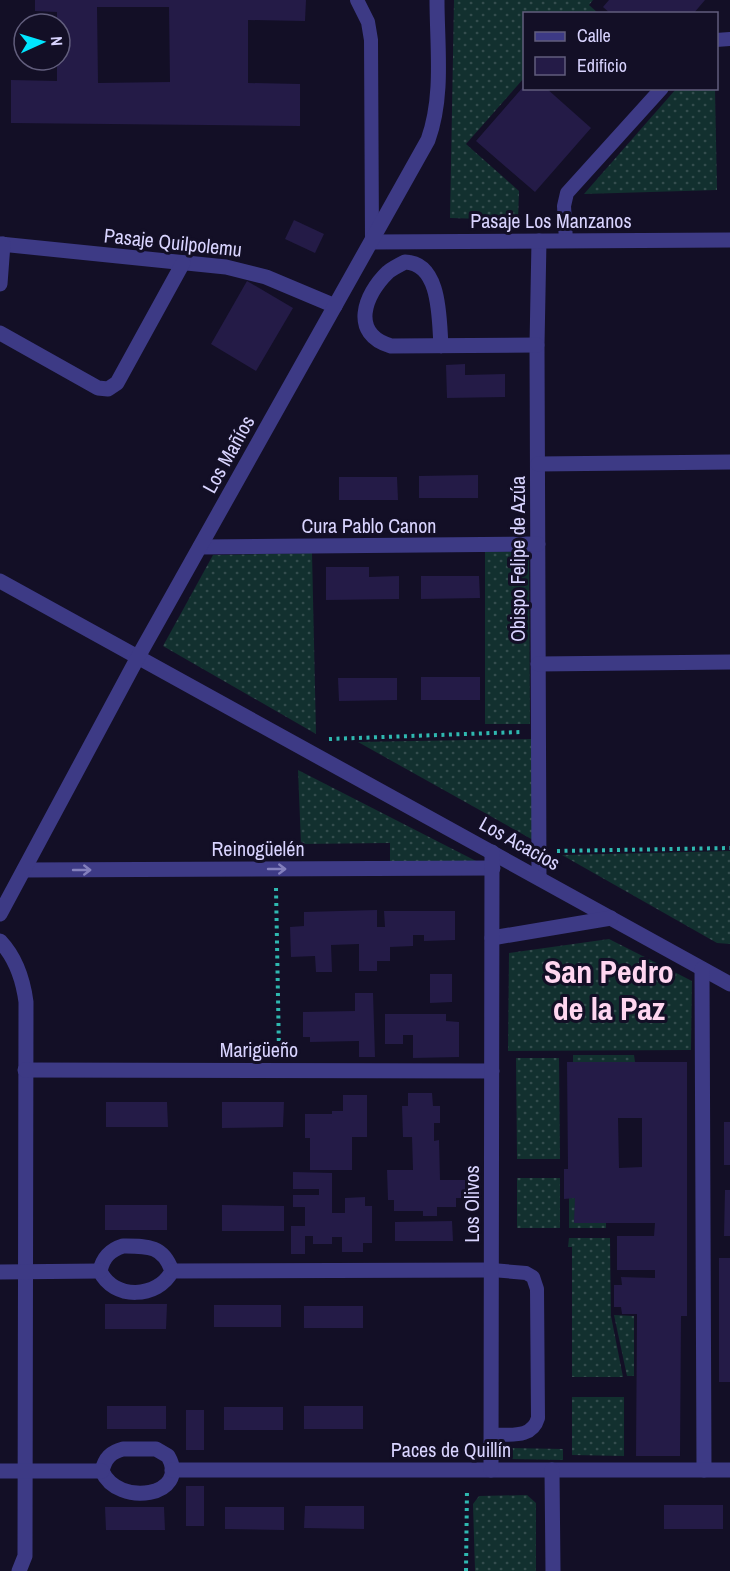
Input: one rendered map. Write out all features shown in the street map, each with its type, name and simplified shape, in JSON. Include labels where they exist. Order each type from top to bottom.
[{"type":"street","name":"Los Mañíos","points":[[0,914],[138,657],[422,153],[433,127],[438,99],[436,0]]},
{"type":"street","name":"Pasaje Los Manzanos","points":[[372,242],[730,240]]},
{"type":"street","name":"Obispo Felipe de Azúa","points":[[539,241],[537,345],[539,878]]},
{"type":"street","points":[[412,262],[415,242]]},
{"type":"street","points":[[0,284],[2,244]]},
{"type":"street","name":"Pasaje Quilpolemu","points":[[2,244],[248,271],[292,286],[335,306]]},
{"type":"street","points":[[441,346],[438,312],[430,277],[425,270],[412,262],[405,262],[389,271],[365,307],[365,324],[375,339],[391,346],[441,346],[537,345]]},
{"type":"street","points":[[0,333],[98,388],[113,387],[183,263]]},
{"type":"street","points":[[538,464],[730,462]]},
{"type":"street","name":"Cura Pablo Canon","points":[[200,547],[538,544]]},
{"type":"street","name":"Los Acacios","points":[[0,580],[730,984]]},
{"type":"street","points":[[538,664],[730,662]]},
{"type":"street","name":"Los Olivos","points":[[491,1470],[492,852]]},
{"type":"street","name":"Reinogüelén","points":[[24,870],[493,868]]},
{"type":"street","points":[[492,938],[611,918]]},
{"type":"street","points":[[0,941],[13,958],[24,987],[26,1002],[25,1556],[19,1571]]},
{"type":"street","points":[[702,969],[704,1470]]},
{"type":"street","name":"Marigüeño","points":[[26,1070],[492,1071]]},
{"type":"street","points":[[123,1246],[142,1246],[157,1250],[163,1254],[171,1270],[168,1278],[156,1289],[127,1291],[109,1285],[100,1271],[102,1263],[111,1251],[123,1246]]},
{"type":"street","points":[[171,1270],[492,1270]]},
{"type":"street","points":[[0,1272],[100,1271]]},
{"type":"street","points":[[150,1449],[156,1449],[168,1456],[172,1470],[172,1476],[165,1486],[158,1491],[149,1492],[118,1490],[109,1483],[102,1471],[104,1463],[115,1451],[150,1449]]},
{"type":"street","name":"Paces de Quillín","points":[[172,1470],[730,1470]]},
{"type":"street","points":[[552,1470],[553,1571]]},
{"type":"street","points":[[0,1471],[102,1471]]},
{"type":"lane","points":[[357,0],[368,22],[371,40],[372,242]]},
{"type":"lane","points":[[566,241],[564,206],[567,193],[660,90]]},
{"type":"lane","points":[[491,1435],[528,1433],[538,1418],[536,1282],[526,1273],[492,1270]]},
{"type":"path","points":[[325,739],[538,731]]},
{"type":"path","name":"Los Acacios","points":[[539,851],[730,848]]},
{"type":"path","points":[[276,869],[279,1071]]},
{"type":"path","points":[[466,1571],[467,1470]]},
{"type":"green space","points":[[454,0],[593,0],[589,5],[597,12],[523,12],[523,79],[466,144],[519,191],[518,220],[450,218]]},
{"type":"green space","points":[[675,90],[715,90],[717,190],[584,194]]},
{"type":"green space","points":[[485,551],[529,552],[530,724],[485,724]]},
{"type":"green space","points":[[312,553],[316,734],[163,646],[213,555]]},
{"type":"green space","points":[[531,739],[533,840],[358,742]]},
{"type":"green space","points":[[298,770],[478,862],[390,862],[390,843],[301,844]]},
{"type":"green space","points":[[730,851],[730,944],[717,943],[562,855]]},
{"type":"green space","points":[[609,939],[692,981],[691,1050],[508,1051],[509,953]]},
{"type":"green space","points":[[573,1055],[634,1055],[635,1062],[573,1062]]},
{"type":"green space","points":[[516,1058],[559,1058],[560,1159],[517,1159]]},
{"type":"green space","points":[[517,1178],[560,1178],[560,1228],[517,1228]]},
{"type":"green space","points":[[569,1198],[575,1198],[575,1223],[606,1223],[606,1228],[569,1228]]},
{"type":"green space","points":[[569,1238],[610,1238],[611,1316],[623,1377],[572,1377],[572,1247],[568,1247]]},
{"type":"green space","points":[[614,1315],[634,1316],[634,1376],[627,1376]]},
{"type":"green space","points":[[572,1397],[624,1397],[624,1456],[572,1455]]},
{"type":"green space","points":[[509,1448],[563,1449],[563,1460],[509,1459]]},
{"type":"green space","points":[[527,1495],[536,1503],[536,1571],[475,1571],[473,1504],[479,1496]]},
{"type":"building","points":[[35,0],[306,0],[305,21],[248,20],[248,83],[300,84],[300,126],[11,123],[11,80],[57,81],[57,72],[72,72],[72,12],[35,11]],"holes":[[[97,7],[169,7],[170,82],[98,83]]]},
{"type":"building","points":[[609,0],[705,0],[695,12],[609,12],[603,7]]},
{"type":"building","points":[[523,87],[523,90],[548,90],[591,128],[535,192],[476,141]]},
{"type":"building","points":[[294,220],[324,234],[315,253],[285,239]]},
{"type":"building","points":[[247,281],[293,308],[256,371],[211,344]]},
{"type":"building","points":[[465,364],[465,375],[505,374],[505,397],[447,398],[446,365]]},
{"type":"building","points":[[478,475],[478,498],[419,498],[419,476]]},
{"type":"building","points":[[339,477],[397,477],[398,500],[339,500]]},
{"type":"building","points":[[326,567],[369,567],[369,577],[399,576],[399,599],[326,600]]},
{"type":"building","points":[[421,576],[479,576],[480,598],[421,599]]},
{"type":"building","points":[[421,677],[480,677],[480,700],[421,700]]},
{"type":"building","points":[[338,678],[397,678],[397,700],[339,701]]},
{"type":"building","points":[[377,910],[377,927],[385,927],[384,911],[455,911],[455,940],[424,941],[424,935],[413,935],[413,946],[390,947],[390,961],[377,961],[377,971],[359,971],[359,944],[331,945],[332,972],[316,972],[315,956],[291,957],[290,927],[304,926],[304,912]]},
{"type":"building","points":[[430,974],[452,974],[452,1002],[430,1003]]},
{"type":"building","points":[[355,993],[373,993],[375,1057],[359,1057],[359,1041],[310,1042],[310,1037],[303,1037],[303,1012],[355,1011]]},
{"type":"building","points":[[385,1014],[446,1014],[446,1021],[459,1022],[459,1057],[413,1058],[413,1035],[403,1035],[403,1044],[385,1044]]},
{"type":"building","points":[[567,1062],[687,1062],[687,1316],[681,1316],[680,1456],[636,1456],[637,1314],[622,1314],[621,1307],[614,1307],[614,1285],[622,1285],[621,1277],[655,1278],[655,1270],[617,1270],[617,1236],[654,1236],[655,1223],[574,1223],[575,1198],[564,1199],[564,1169],[568,1169]],"holes":[[[618,1118],[642,1118],[642,1167],[619,1168]]]},
{"type":"building","points":[[408,1093],[432,1093],[433,1106],[440,1106],[440,1123],[434,1123],[434,1141],[439,1140],[440,1180],[465,1180],[465,1198],[456,1198],[456,1207],[437,1207],[437,1216],[423,1216],[423,1211],[394,1211],[394,1200],[388,1200],[387,1170],[413,1170],[412,1137],[403,1137],[402,1106],[408,1106]]},
{"type":"building","points":[[343,1095],[367,1095],[367,1137],[352,1137],[352,1170],[310,1170],[310,1138],[305,1138],[305,1114],[332,1114],[332,1111],[343,1111]]},
{"type":"building","points":[[106,1102],[167,1102],[168,1127],[106,1127]]},
{"type":"building","points":[[222,1102],[284,1102],[283,1127],[222,1128]]},
{"type":"building","points":[[724,1122],[730,1122],[730,1165],[724,1165]]},
{"type":"building","points":[[293,1172],[332,1173],[332,1213],[345,1213],[345,1198],[365,1197],[365,1206],[372,1206],[372,1243],[363,1243],[363,1252],[342,1252],[342,1237],[332,1237],[332,1244],[313,1244],[313,1236],[305,1236],[305,1254],[291,1254],[291,1226],[305,1226],[305,1207],[293,1207],[293,1195],[319,1195],[319,1189],[293,1189]]},
{"type":"building","points":[[725,1190],[730,1190],[730,1236],[724,1236]]},
{"type":"building","points":[[105,1205],[167,1205],[167,1230],[105,1230]]},
{"type":"building","points":[[222,1205],[284,1206],[284,1231],[222,1231]]},
{"type":"building","points":[[452,1221],[453,1241],[395,1241],[395,1222]]},
{"type":"building","points":[[719,1258],[730,1258],[730,1382],[719,1382]]},
{"type":"building","points":[[105,1304],[167,1304],[166,1329],[105,1329]]},
{"type":"building","points":[[214,1305],[281,1305],[281,1327],[214,1327]]},
{"type":"building","points":[[304,1306],[363,1306],[363,1328],[304,1328]]},
{"type":"building","points":[[107,1406],[166,1406],[166,1429],[107,1429]]},
{"type":"building","points":[[304,1406],[363,1406],[363,1429],[304,1429]]},
{"type":"building","points":[[224,1407],[283,1407],[283,1430],[224,1430]]},
{"type":"building","points":[[186,1410],[204,1410],[204,1450],[186,1450]]},
{"type":"building","points":[[186,1486],[204,1486],[204,1526],[186,1526]]},
{"type":"building","points":[[664,1505],[723,1505],[723,1529],[664,1529]]},
{"type":"building","points":[[305,1506],[364,1506],[364,1529],[304,1528]]},
{"type":"building","points":[[105,1507],[164,1507],[165,1530],[106,1530]]},
{"type":"building","points":[[225,1507],[284,1507],[284,1530],[225,1529]]},
{"type":"district","name":"San Pedro de la Paz","points":[[609,990]]}]
